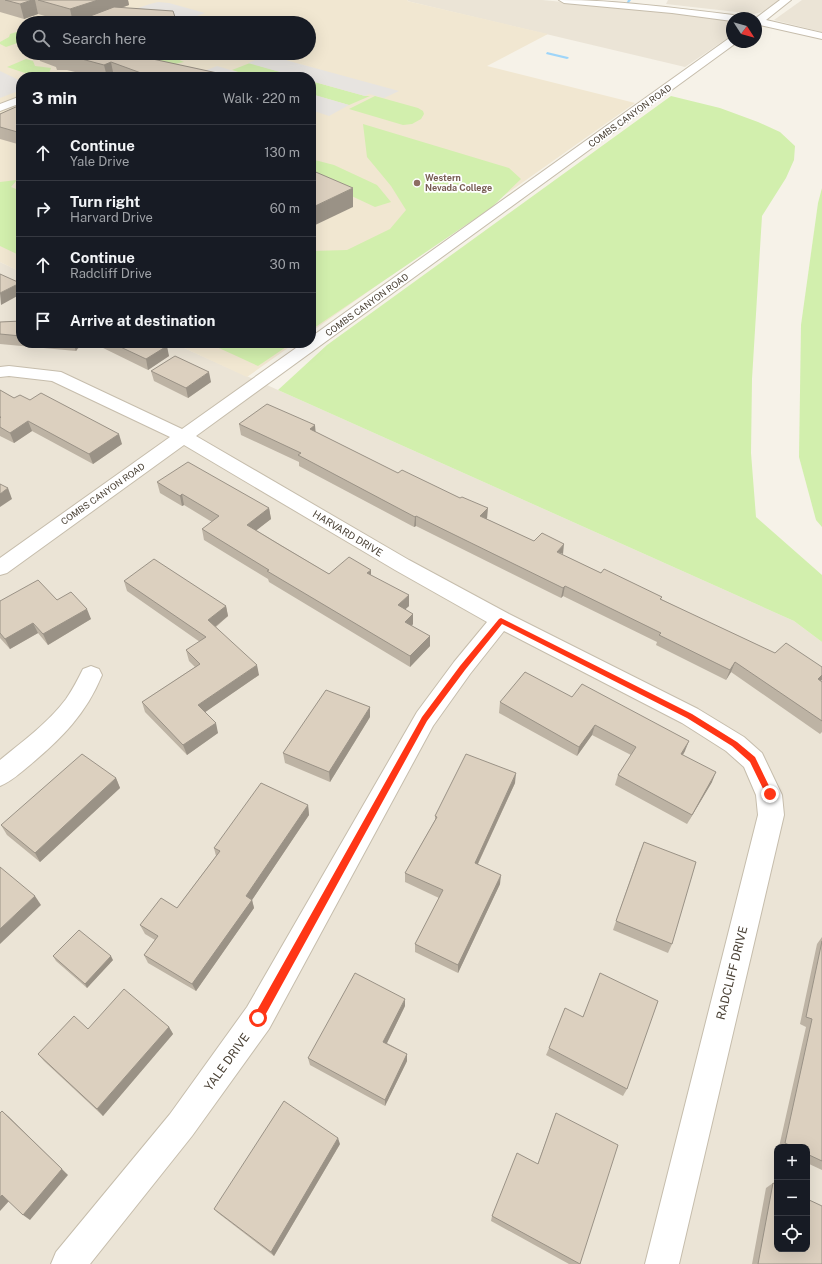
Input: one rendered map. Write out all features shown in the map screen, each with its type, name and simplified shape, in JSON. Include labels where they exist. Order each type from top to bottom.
[{"type":"street","points":[[564,0],[672,10],[726,17]]},
{"type":"street","points":[[762,18],[786,0]]},
{"type":"street","points":[[762,23],[822,36]]},
{"type":"street","name":"COMBS CANYON ROAD","points":[[316,342],[606,134],[726,45]]},
{"type":"street","points":[[0,108],[16,101]]},
{"type":"street","name":"COMBS CANYON ROAD","points":[[0,568],[308,348]]},
{"type":"street","name":"HARVARD DRIVE","points":[[0,372],[9,371],[54,376],[79,386],[184,437],[402,565],[501,620],[690,716]]},
{"type":"street","name":"YALE DRIVE","points":[[68,1264],[181,1125],[258,1018],[425,719],[462,668],[501,620]]},
{"type":"street","points":[[0,775],[53,730],[70,710],[87,686],[91,675]]},
{"type":"street","name":"RADCLIFF DRIVE","points":[[662,1264],[771,815],[770,794],[753,760],[735,744],[690,716]]},
{"type":"shaded area","name":"Western Nevada College","points":[[0,0],[408,0],[407,1],[548,34],[487,66],[635,103],[316,328],[316,72],[16,72],[16,270],[0,262]]},
{"type":"shaded area","points":[[542,0],[680,13],[726,19],[726,39],[685,67],[407,1]]},
{"type":"shaded area","points":[[668,0],[779,0],[762,12],[736,12],[666,4]]},
{"type":"shaded area","points":[[802,0],[822,0],[822,32],[774,20]]},
{"type":"shaded area","points":[[158,2],[169,3],[205,13],[197,16],[165,16],[158,14],[114,16]]},
{"type":"shaded area","points":[[255,60],[285,60],[399,91],[384,98],[369,94],[365,96],[316,82],[316,72],[280,72],[248,63]]},
{"type":"shaded area","points":[[217,66],[237,72],[202,72]]},
{"type":"shaded area","points":[[0,71],[16,79],[16,92],[0,98]]},
{"type":"shaded area","points":[[316,95],[349,105],[329,116],[316,112]]},
{"type":"shaded area","points":[[0,262],[16,270],[16,348],[184,348],[794,621],[822,642],[822,1264],[0,1264]]},
{"type":"shaded area","points":[[184,348],[288,348],[247,377]]},
{"type":"green space","points":[[16,32],[16,43],[6,47],[0,44],[0,42],[9,37],[10,34]]},
{"type":"green space","points":[[24,60],[30,60],[33,61],[35,66],[51,68],[49,72],[22,72],[7,67]]},
{"type":"green space","points":[[154,60],[180,60],[184,62],[170,65]]},
{"type":"green space","points":[[250,63],[281,72],[238,72],[232,70]]},
{"type":"green space","points":[[316,82],[365,96],[370,96],[349,105],[316,95]]},
{"type":"green space","points":[[375,96],[418,108],[423,111],[424,114],[421,119],[412,124],[403,125],[349,109]]},
{"type":"green space","points":[[671,96],[720,108],[758,122],[780,132],[795,146],[794,160],[786,178],[762,216],[752,379],[751,453],[756,517],[822,575],[822,642],[794,621],[278,390],[327,345]]},
{"type":"green space","points":[[363,124],[509,168],[521,179],[491,208],[316,327],[316,251],[347,250],[390,229],[406,210],[391,186],[367,157]]},
{"type":"green space","points":[[316,160],[334,165],[377,185],[391,202],[375,207],[316,179]]},
{"type":"green space","points":[[16,180],[11,187],[16,189],[16,254],[0,246],[0,182]]},
{"type":"green space","points":[[822,188],[822,527],[816,520],[799,457],[801,325],[818,203]]},
{"type":"green space","points":[[219,348],[285,348],[258,366]]},
{"type":"building","points":[[5,0],[32,0],[20,4]]},
{"type":"building","points":[[38,0],[98,0],[70,9]]},
{"type":"building","points":[[114,7],[173,11],[175,16],[90,16]]},
{"type":"building","points":[[85,60],[157,60],[213,72],[138,72],[111,62],[104,65]]},
{"type":"building","points":[[16,107],[16,132],[0,127],[0,114]]},
{"type":"building","points":[[316,172],[353,188],[316,206]]},
{"type":"building","points":[[0,274],[16,281],[16,285],[0,293]]},
{"type":"building","points":[[16,321],[16,336],[0,334],[0,322]]},
{"type":"building","points":[[123,348],[164,348],[146,359]]},
{"type":"building","points":[[175,356],[209,372],[186,388],[151,371]]},
{"type":"building","points":[[0,390],[14,398],[20,395],[30,400],[41,393],[119,434],[89,454],[28,421],[10,433],[0,427]]},
{"type":"building","points":[[267,404],[315,425],[310,429],[398,473],[402,470],[460,498],[462,497],[488,508],[480,516],[534,541],[542,533],[564,544],[557,552],[601,573],[604,569],[662,597],[660,599],[775,653],[786,643],[822,667],[822,675],[818,679],[822,682],[822,721],[735,662],[730,670],[659,635],[661,633],[565,586],[563,588],[416,516],[415,517],[298,455],[301,453],[239,424]]},
{"type":"building","points":[[188,462],[269,508],[247,525],[280,545],[329,574],[349,557],[371,570],[367,573],[409,595],[398,605],[413,614],[405,622],[430,636],[410,656],[267,571],[269,570],[202,529],[219,516],[182,494],[180,496],[157,482]]},
{"type":"building","points":[[0,484],[8,488],[0,494]]},
{"type":"building","points":[[154,559],[226,606],[208,620],[257,665],[198,705],[216,723],[183,745],[142,702],[200,664],[186,650],[206,637],[124,581]]},
{"type":"building","points":[[38,580],[57,600],[71,592],[87,609],[43,634],[33,623],[5,639],[0,633],[0,601]]},
{"type":"building","points":[[525,672],[572,697],[582,684],[689,741],[681,754],[716,772],[692,815],[618,775],[636,747],[595,725],[579,747],[500,702]]},
{"type":"building","points":[[326,690],[370,707],[329,772],[283,753]]},
{"type":"building","points":[[82,754],[116,778],[35,853],[1,825]]},
{"type":"building","points":[[466,754],[516,773],[475,863],[501,875],[458,965],[415,944],[443,890],[405,873],[437,817],[435,816]]},
{"type":"building","points":[[261,783],[308,805],[246,896],[252,900],[192,984],[144,955],[158,936],[140,925],[161,898],[177,908],[220,851],[214,848]]},
{"type":"building","points":[[644,842],[696,862],[672,944],[616,921]]},
{"type":"building","points":[[0,867],[35,896],[0,929]]},
{"type":"building","points":[[79,930],[111,956],[85,984],[53,956]]},
{"type":"building","points":[[822,941],[822,1161],[810,1155],[810,1144],[785,1143],[812,1019],[806,1017]]},
{"type":"building","points":[[355,973],[405,999],[383,1042],[407,1054],[385,1100],[308,1058]]},
{"type":"building","points":[[600,973],[658,1001],[627,1089],[549,1048],[565,1008],[583,1017]]},
{"type":"building","points":[[124,989],[169,1027],[97,1109],[38,1054],[74,1016],[88,1029]]},
{"type":"building","points":[[284,1101],[338,1138],[271,1252],[214,1209]]},
{"type":"building","points":[[2,1111],[62,1169],[23,1215],[2,1195],[0,1197],[0,1113]]},
{"type":"building","points":[[556,1113],[618,1145],[580,1264],[492,1216],[517,1153],[538,1164]]},
{"type":"building","points":[[773,1183],[774,1252],[810,1252],[810,1200],[822,1206],[822,1264],[758,1264]]},
{"type":"waterway","points":[[627,3],[630,0]]},
{"type":"waterway","points":[[547,53],[567,58]]},
{"type":"place","name":"Western Nevada College","points":[[417,183]]},
{"type":"route","points":[[258,1018],[425,719],[462,668],[501,620],[690,716],[735,744],[753,760],[770,794]]}]
